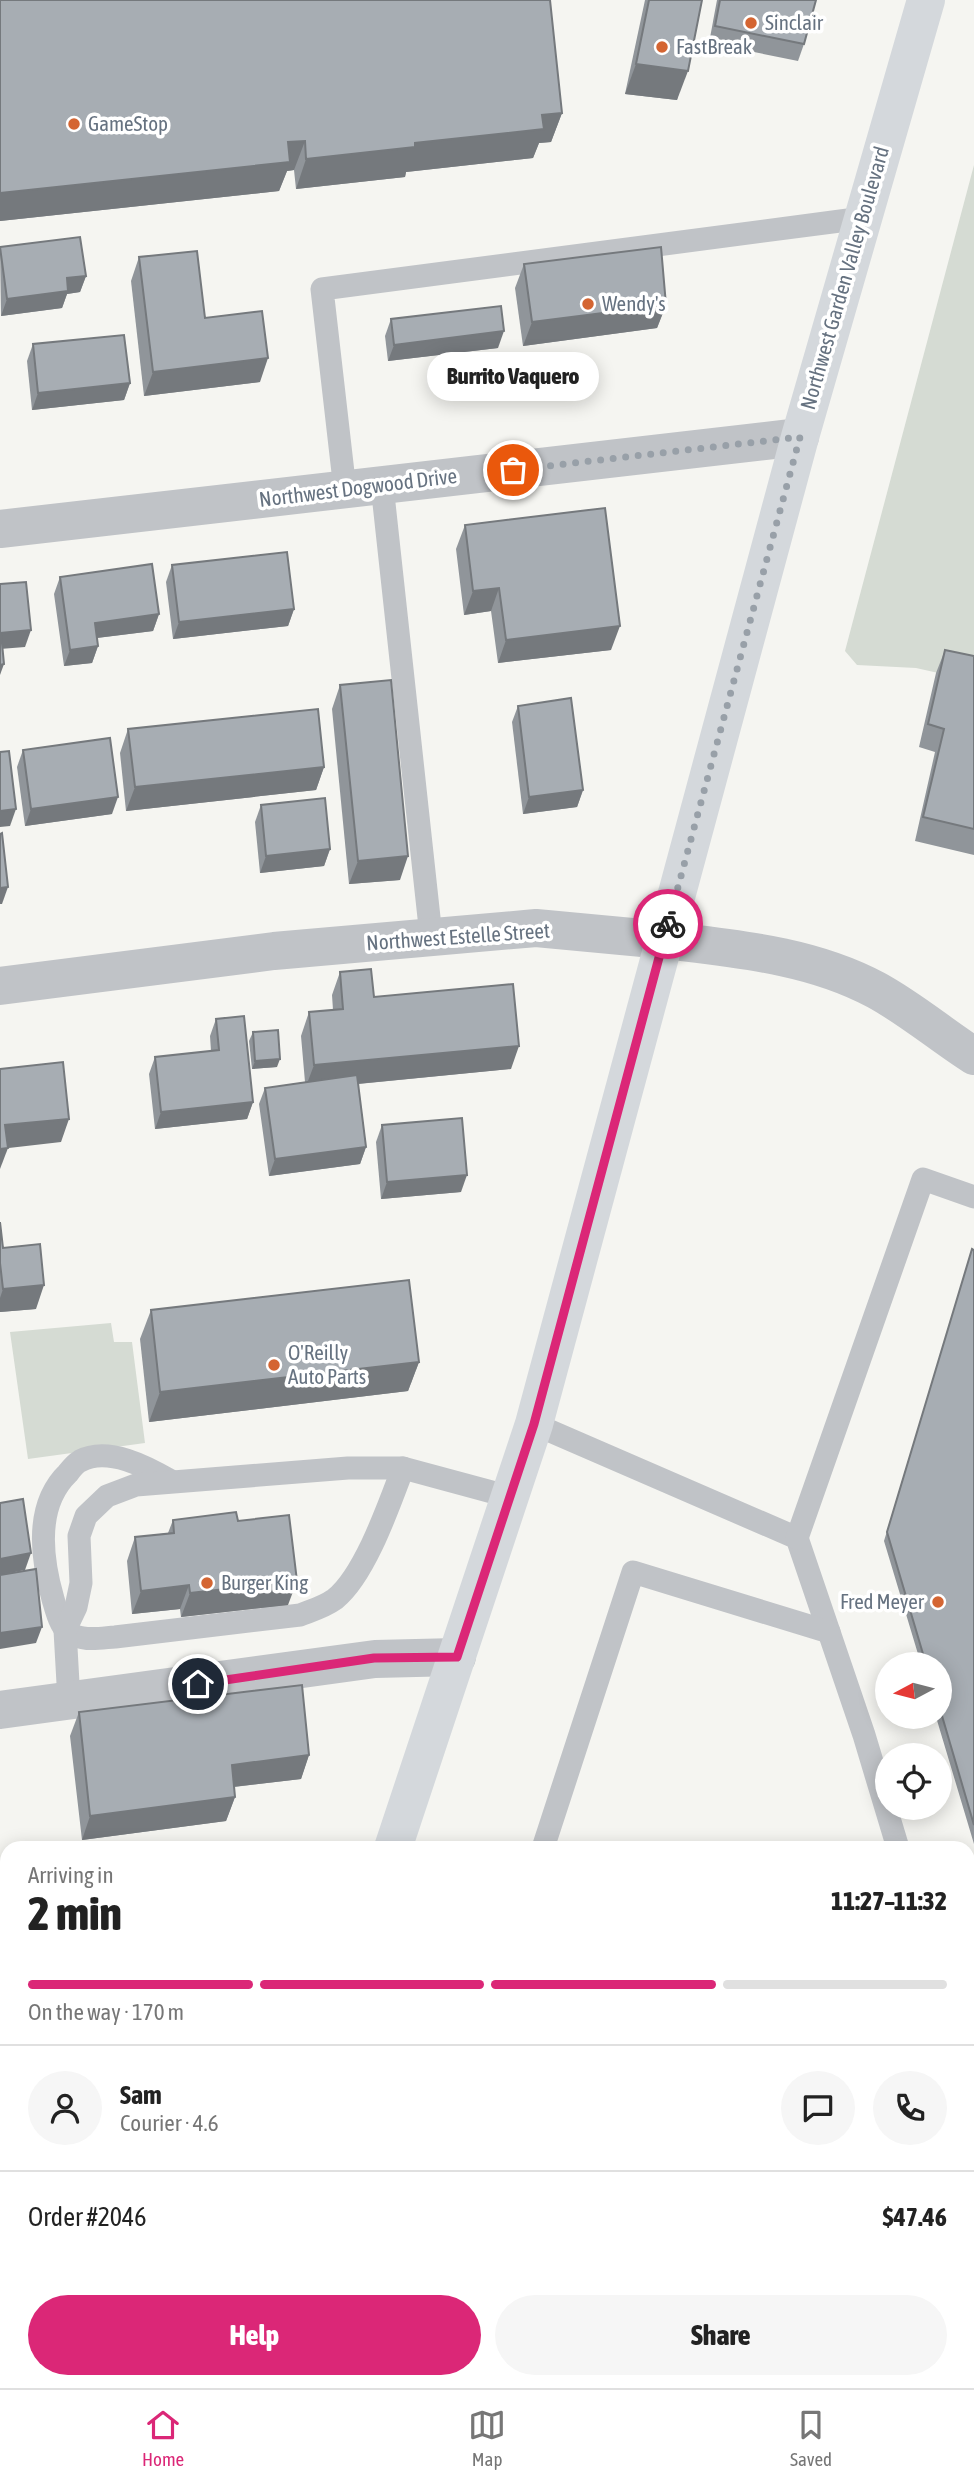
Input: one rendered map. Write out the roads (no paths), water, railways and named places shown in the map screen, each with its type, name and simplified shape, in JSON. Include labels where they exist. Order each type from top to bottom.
[{"type":"main road","name":"Northwest Garden Valley Boulevard","points":[[395,1841],[534,1424],[800,437],[926,0]]},
{"type":"street","name":"Northwest Dogwood Drive","points":[[0,528],[800,437]]},
{"type":"street","name":"Northwest Estelle Street","points":[[0,986],[274,951],[536,928],[775,954],[832,971],[875,989],[974,1056]]},
{"type":"street","points":[[0,1710],[374,1658],[457,1657]]},
{"type":"lane","points":[[431,936],[364,487],[322,289],[863,218]]},
{"type":"lane","points":[[896,1841],[864,1735],[797,1538],[923,1180],[974,1197]]},
{"type":"lane","points":[[534,1424],[797,1538]]},
{"type":"lane","points":[[69,1701],[65,1630],[47,1579],[43,1522],[56,1485],[79,1461],[96,1457],[115,1458],[149,1468],[171,1481]]},
{"type":"lane","points":[[65,1630],[76,1607],[81,1583],[79,1536],[86,1516],[107,1496],[136,1485],[348,1468],[403,1468],[510,1497]]},
{"type":"lane","points":[[65,1630],[88,1639],[127,1636],[300,1615],[323,1607],[349,1584],[381,1527],[403,1468]]},
{"type":"lane","points":[[545,1841],[633,1572],[829,1632]]},
{"type":"place","name":"Sinclair","points":[[751,23]]},
{"type":"place","name":"FastBreak","points":[[662,47]]},
{"type":"place","name":"GameStop","points":[[74,124]]},
{"type":"place","name":"Wendy's","points":[[588,304]]},
{"type":"place","name":"Burrito Vaquero","points":[[513,470]]},
{"type":"place","name":"O'Reilly Auto Parts","points":[[274,1365]]},
{"type":"place","name":"Burger King","points":[[207,1583]]},
{"type":"place","name":"Fred Meyer","points":[[938,1602]]}]
